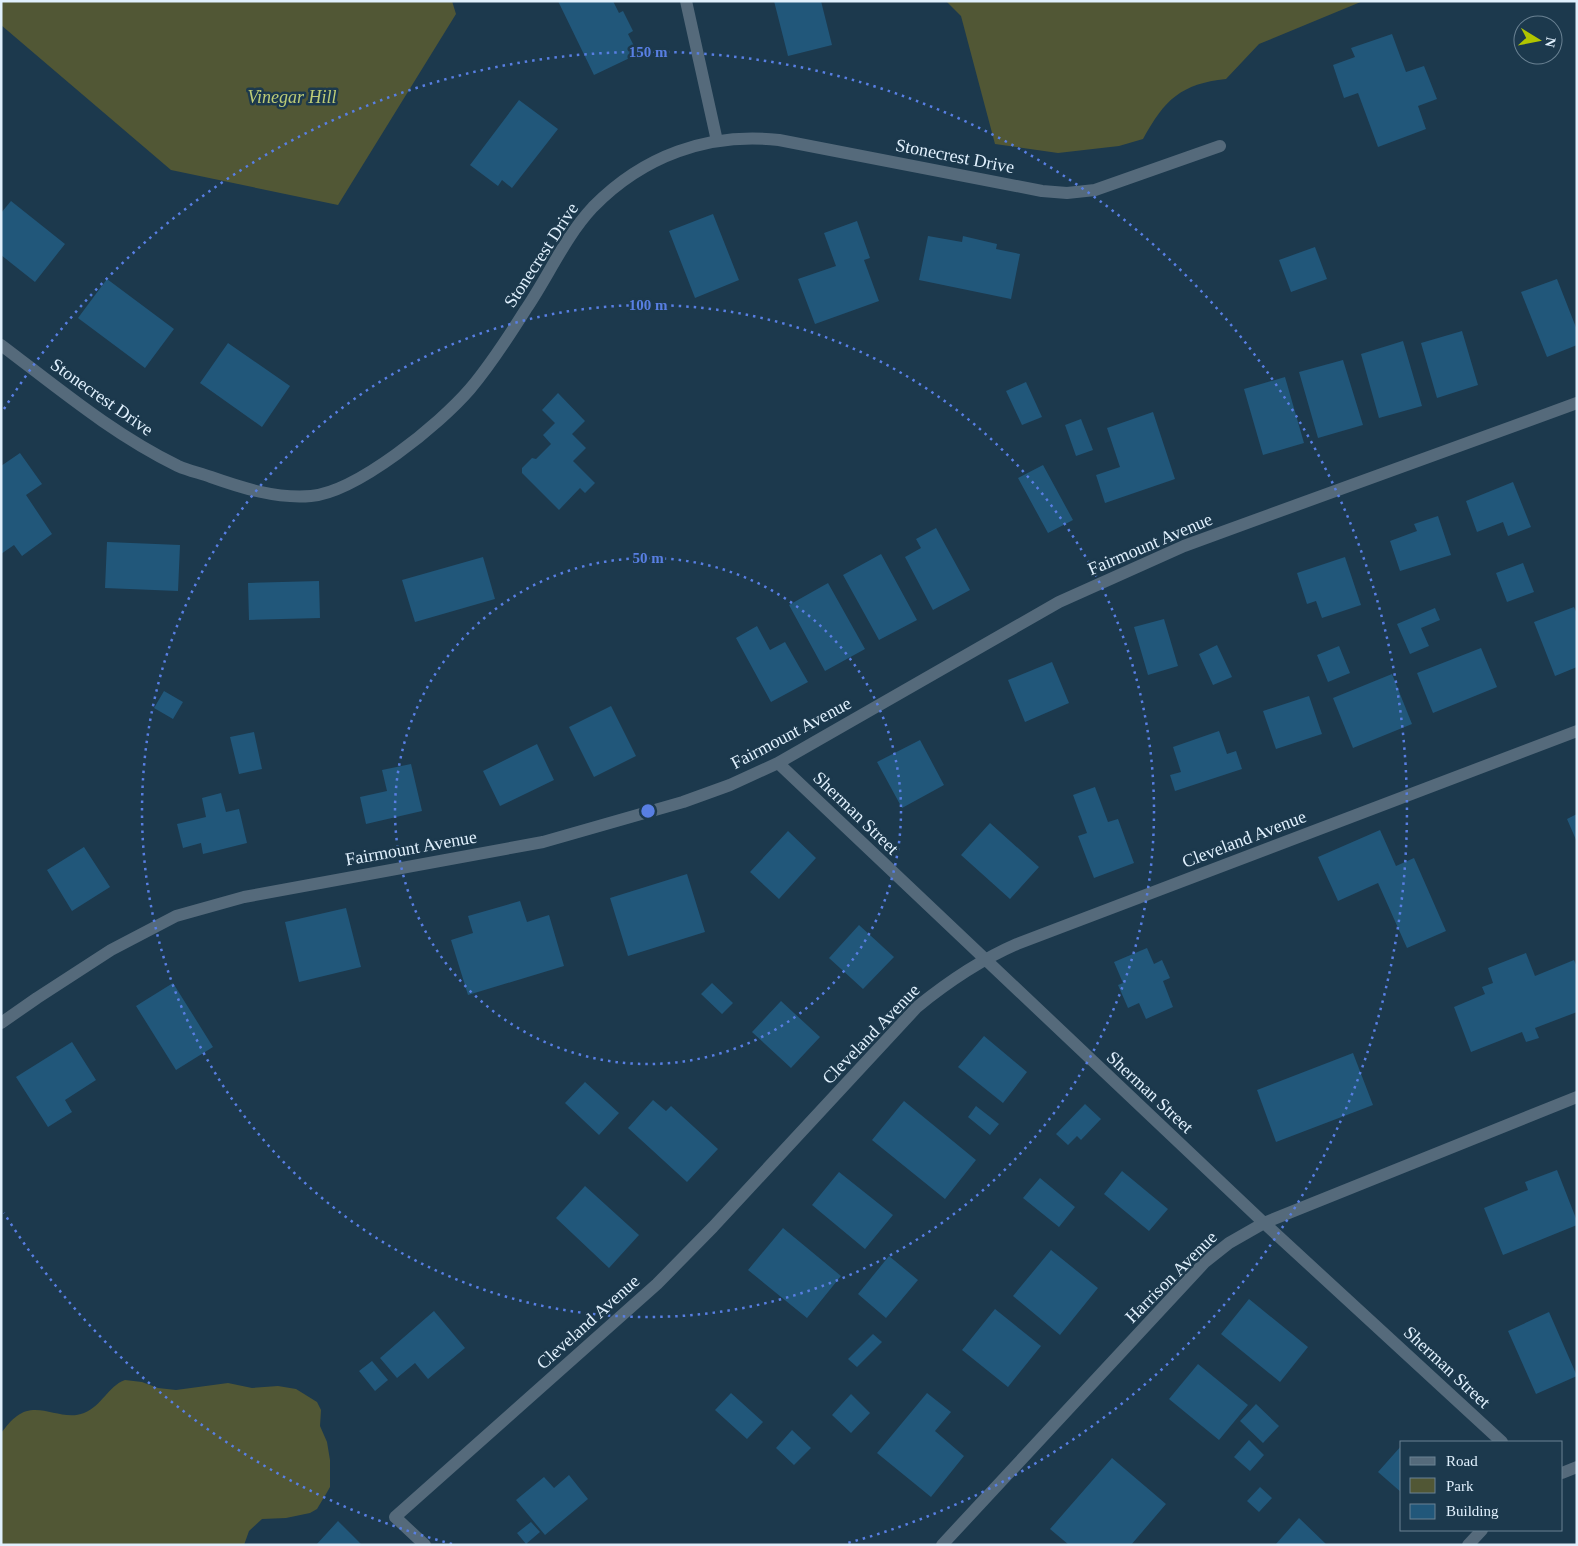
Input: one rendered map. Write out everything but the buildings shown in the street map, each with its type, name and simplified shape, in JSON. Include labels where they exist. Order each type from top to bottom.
[{"type":"street","points":[[686,1],[717,141]]},
{"type":"street","name":"Stonecrest Drive","points":[[1,345],[113,429],[181,467],[259,492],[292,496],[329,493],[367,474],[405,447],[470,390],[496,356],[578,225],[609,192],[627,178],[666,156],[687,148],[717,141],[754,137],[779,140],[1042,191],[1067,193],[1095,190],[1220,146]]},
{"type":"street","name":"Fairmount Avenue","points":[[1,1023],[111,950],[176,916],[244,897],[543,842],[683,802],[730,785],[778,763],[1059,602],[1184,546],[1577,402]]},
{"type":"street","name":"Cleveland Avenue","points":[[425,1545],[395,1516],[657,1284],[713,1227],[917,1006],[950,981],[984,959],[1017,944],[1577,731]]},
{"type":"street","name":"Sherman Street","points":[[778,763],[1264,1223],[1501,1441]]},
{"type":"street","name":"Harrison Avenue","points":[[942,1545],[1206,1262],[1229,1243],[1264,1223],[1577,1097]]},
{"type":"street","points":[[1563,1473],[1577,1467]]},
{"type":"street","points":[[1468,1545],[1481,1531]]},
{"type":"green space","name":"Vinegar Hill","points":[[1,1],[452,1],[456,14],[338,205],[171,170],[1,25]]},
{"type":"green space","points":[[946,1],[1363,1],[1259,44],[1226,79],[1197,85],[1176,96],[1159,113],[1143,139],[1119,146],[1058,153],[995,144],[961,16]]},
{"type":"green space","points":[[125,1380],[142,1382],[158,1388],[176,1390],[228,1383],[252,1388],[278,1386],[296,1389],[317,1402],[321,1410],[320,1426],[327,1442],[330,1460],[330,1487],[317,1509],[310,1513],[286,1518],[262,1519],[249,1531],[244,1545],[1,1545],[1,1433],[17,1416],[33,1410],[67,1415],[84,1413],[96,1406],[114,1387]]}]
